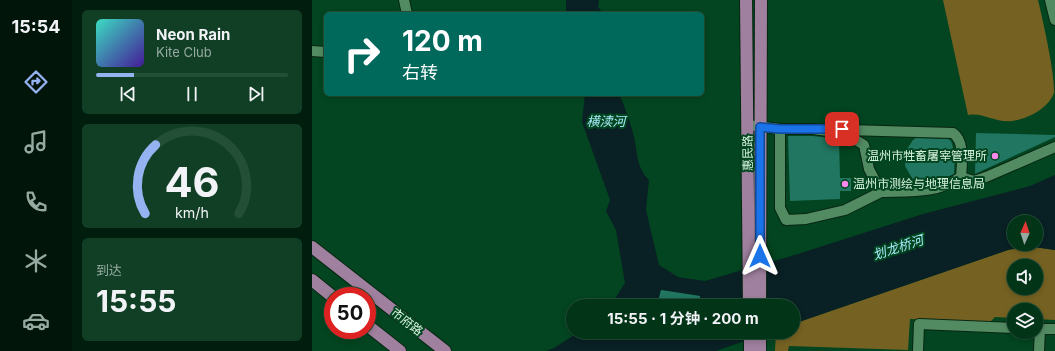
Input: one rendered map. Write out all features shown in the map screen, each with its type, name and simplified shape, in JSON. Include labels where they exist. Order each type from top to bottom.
[{"type":"main road","name":"惠民路","points":[[746,0],[747,125],[754,257],[759,299]]},
{"type":"main road","name":"惠民路","points":[[750,299],[754,257],[760,127],[761,0]]},
{"type":"main road","name":"市府路","points":[[312,247],[446,351]]},
{"type":"main road","points":[[312,280],[324,290]]},
{"type":"main road","points":[[376,332],[400,351]]},
{"type":"main road","points":[[752,339],[755,351]]},
{"type":"main road","points":[[755,351],[758,339]]},
{"type":"street","points":[[404,0],[407,12]]},
{"type":"street","points":[[1050,0],[1055,20]]},
{"type":"street","points":[[312,51],[324,52]]},
{"type":"street","points":[[747,125],[780,129],[953,133],[957,136],[961,147],[961,177]]},
{"type":"street","points":[[780,129],[780,208],[786,220],[806,219],[845,210],[881,192],[932,190],[949,186],[961,177]]},
{"type":"street","points":[[813,129],[844,133],[864,145],[869,169],[881,192]]},
{"type":"street","points":[[961,177],[974,181],[1055,147]]},
{"type":"street","points":[[918,351],[919,324],[1007,328]]},
{"type":"street","points":[[1043,329],[1055,329]]},
{"type":"street","points":[[1038,339],[1039,351]]},
{"type":"shaded area","points":[[943,0],[1038,0],[1054,84],[1054,93],[1047,104],[1024,118],[1012,121],[974,114],[968,115]]},
{"type":"shaded area","points":[[1043,248],[1055,250],[1055,320],[1043,319],[1043,303],[1007,303],[1007,318],[995,317],[990,322],[910,319],[908,350],[789,346],[788,351],[775,351],[776,339],[800,339],[800,322],[1007,250],[1043,251]]},
{"type":"water","points":[[566,0],[599,0],[598,7],[602,12],[566,12]]},
{"type":"water","points":[[585,96],[620,96],[635,139],[641,169],[649,180],[646,210],[659,265],[678,277],[705,281],[798,254],[923,214],[1030,186],[1055,175],[1055,250],[1043,248],[1043,215],[1007,215],[1007,250],[800,322],[800,299],[699,299],[699,296],[661,290],[659,299],[615,299],[625,283],[616,230],[606,211],[610,200],[582,122]]},
{"type":"water","points":[[568,339],[750,339],[716,351],[546,351]]},
{"type":"building","name":"温州市牲畜屠宰管理所","points":[[976,133],[1055,135],[1055,137],[975,174]]},
{"type":"building","points":[[788,136],[813,136],[839,139],[840,178],[851,178],[851,191],[840,191],[840,199],[790,201]]},
{"type":"building","points":[[916,138],[948,139],[951,141],[955,154],[954,174],[940,180],[922,184],[912,178],[905,166],[905,152]]},
{"type":"building","points":[[661,290],[700,296],[700,299],[659,299]]},
{"type":"place","name":"温州市牲畜屠宰管理所","points":[[995,156]]},
{"type":"place","name":"温州市测绘与地理信息局","points":[[845,184]]},
{"type":"route","points":[[760,256],[760,127],[780,129],[842,129]]},
{"type":"water label","name":"横渎河","points":[[606,121]]},
{"type":"water label","name":"划龙桥河","points":[[898,247]]}]
